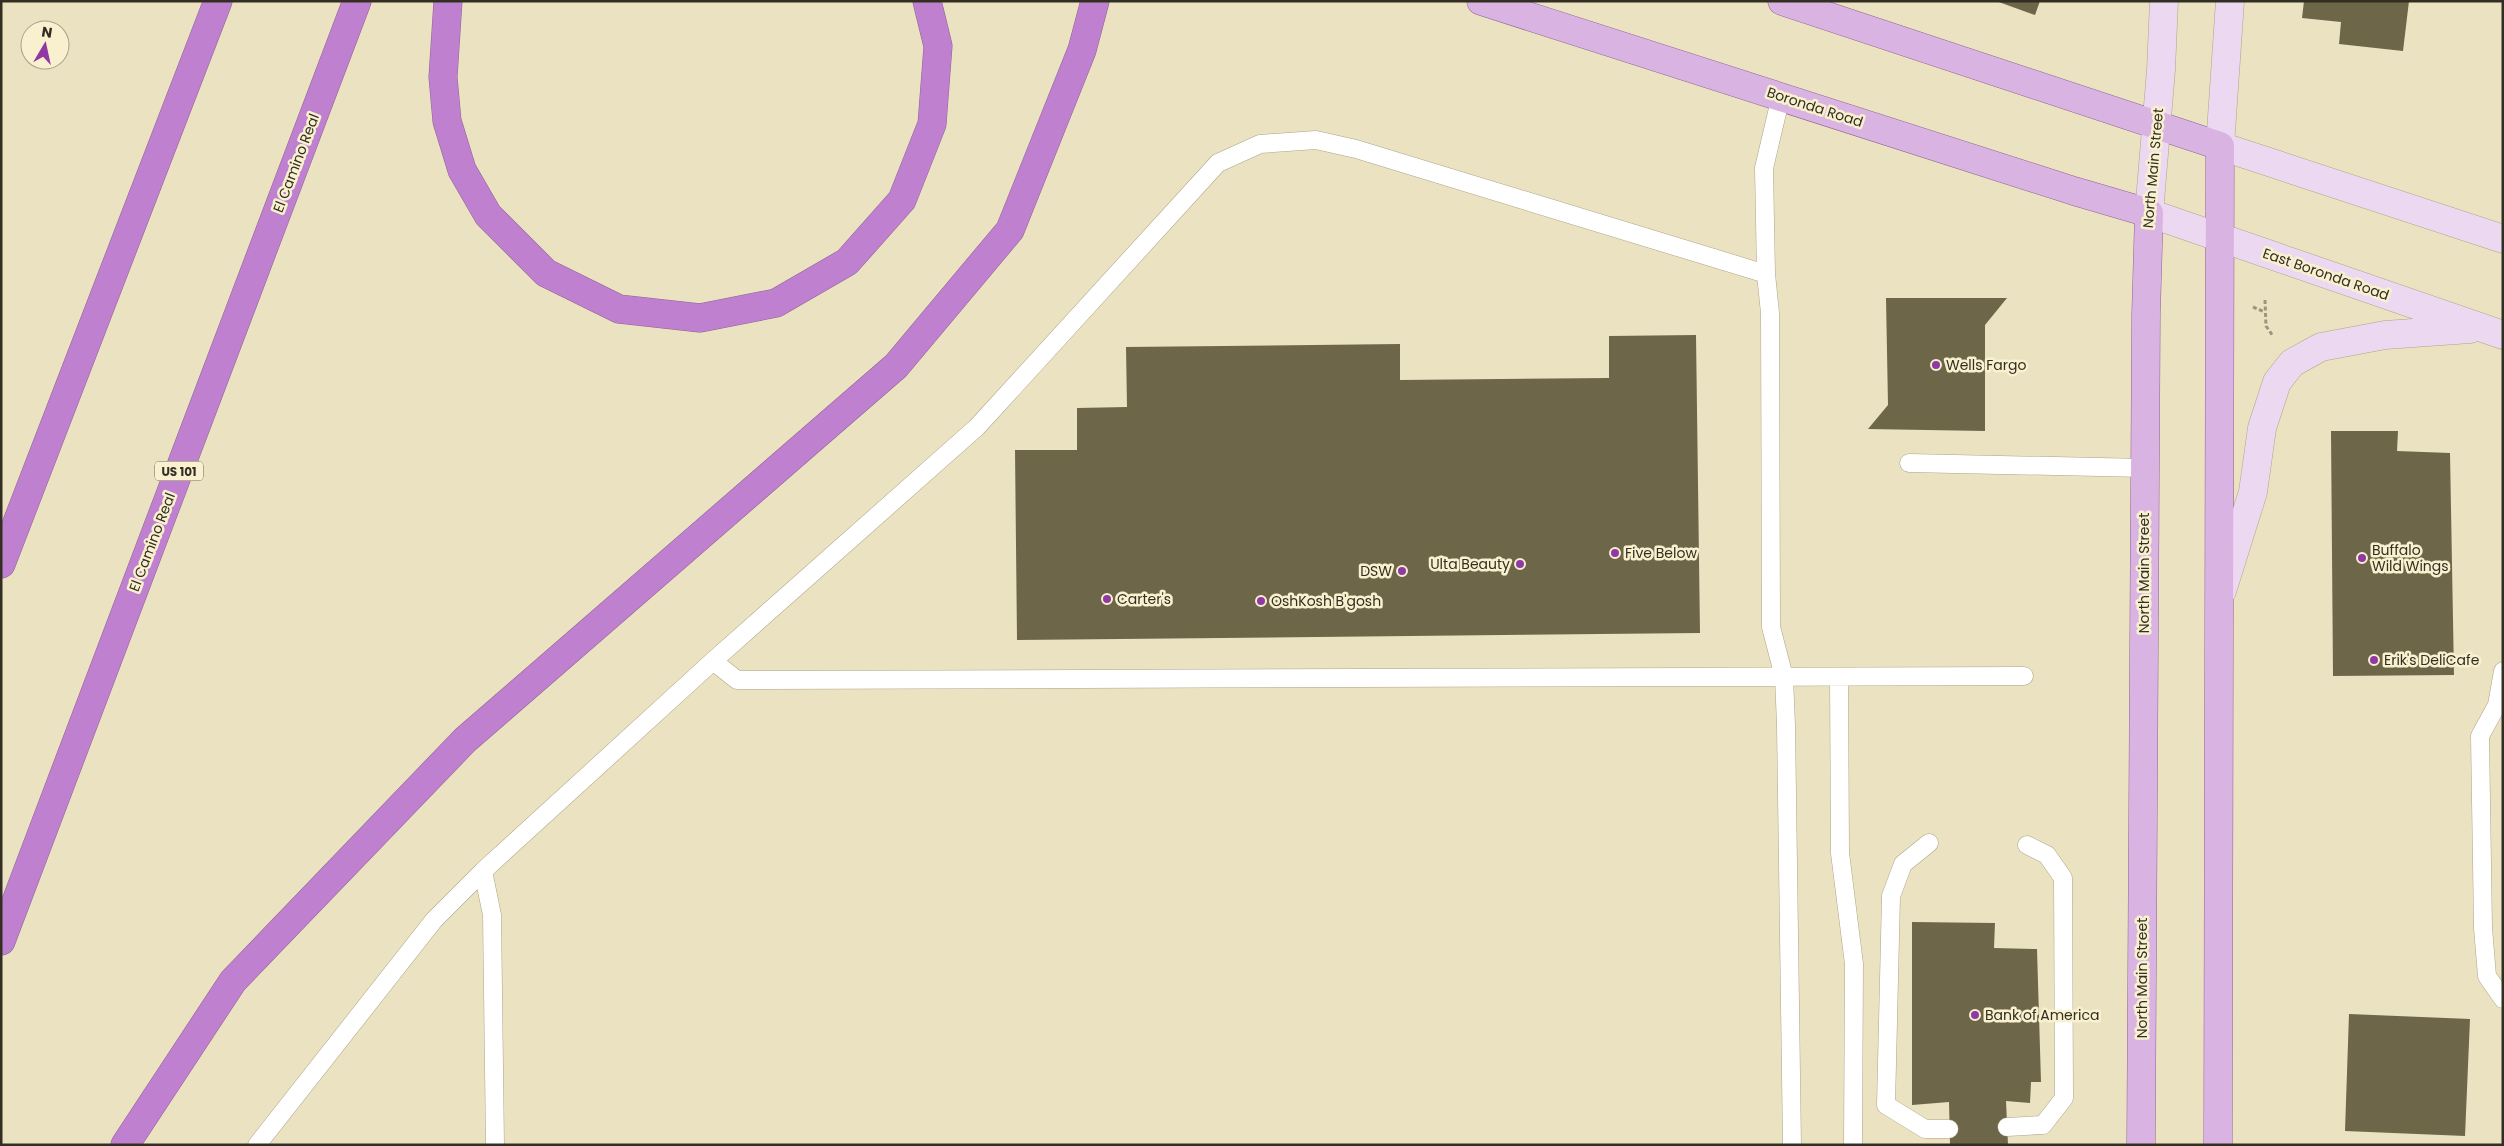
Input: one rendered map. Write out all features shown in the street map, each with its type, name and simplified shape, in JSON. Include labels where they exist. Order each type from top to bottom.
[{"type":"highway","points":[[1,564],[218,1]]},
{"type":"highway","name":"El Camino Real","points":[[1,942],[357,1]]},
{"type":"highway","points":[[448,1],[443,77],[447,121],[462,170],[488,215],[546,273],[619,309],[700,318],[776,303],[847,262],[902,200],[932,124],[938,46],[927,1]]},
{"type":"highway","points":[[125,1145],[233,981],[465,740],[902,359],[1010,230],[1082,50],[1094,1]]},
{"type":"main road","name":"Boronda Road","points":[[1481,1],[2074,191],[2149,213]]},
{"type":"main road","points":[[1782,1],[2503,239]]},
{"type":"main road","name":"North Main Street","points":[[2141,1145],[2145,468],[2149,213],[2157,125],[2164,1]]},
{"type":"main road","points":[[2218,1145],[2220,146],[2230,1]]},
{"type":"main road","name":"East Boronda Road","points":[[2149,213],[2220,236],[2290,263],[2493,331]]},
{"type":"main road","points":[[2219,600],[2253,492],[2262,428],[2277,382],[2292,363],[2321,347],[2385,335],[2493,331]]},
{"type":"lane","points":[[1781,96],[1764,168],[1766,274],[1770,313],[1771,627],[1784,677],[1792,1145]]},
{"type":"lane","points":[[257,1145],[434,920],[483,870],[713,661],[978,427],[1218,163],[1260,144],[1316,140],[1356,149],[1766,274]]},
{"type":"lane","points":[[1908,463],[2145,468]]},
{"type":"lane","points":[[713,661],[738,680],[2024,676]]},
{"type":"lane","points":[[2503,671],[2497,704],[2480,736],[2483,928],[2487,976],[2503,999]]},
{"type":"lane","points":[[1839,677],[1840,853],[1854,964],[1853,1145]]},
{"type":"lane","points":[[1929,843],[1902,864],[1891,896],[1886,1105],[1925,1129],[1950,1129]]},
{"type":"lane","points":[[2007,1127],[2043,1125],[2064,1098],[2063,878],[2047,855],[2027,845]]},
{"type":"lane","points":[[483,870],[492,915],[494,1145]]},
{"type":"path","points":[[2265,300],[2266,326],[2275,340]]},
{"type":"path","points":[[2250,306],[2265,312]]},
{"type":"building","points":[[1996,1],[2040,1],[2035,15]]},
{"type":"building","points":[[2304,1],[2409,1],[2403,51],[2339,44],[2341,22],[2302,18]]},
{"type":"building","name":"Wells Fargo","points":[[1886,298],[2007,298],[1985,325],[1985,431],[1868,429],[1888,405]]},
{"type":"building","points":[[1696,335],[1700,633],[1017,640],[1015,450],[1077,450],[1077,408],[1127,407],[1126,347],[1400,344],[1400,380],[1609,378],[1609,336]]},
{"type":"building","points":[[2331,431],[2398,431],[2397,451],[2450,453],[2454,675],[2333,676]]},
{"type":"building","name":"Bank of America","points":[[1912,922],[1995,923],[1994,948],[2037,949],[2041,1082],[2031,1082],[2030,1103],[2006,1101],[2008,1145],[1950,1145],[1949,1102],[1912,1105]]},
{"type":"building","points":[[2349,1014],[2470,1019],[2465,1136],[2345,1131]]},
{"type":"place","name":"Wells Fargo","points":[[1936,365]]},
{"type":"place","name":"Five Below","points":[[1615,553]]},
{"type":"place","name":"Buffalo Wild Wings","points":[[2362,558]]},
{"type":"place","name":"Ulta Beauty","points":[[1520,564]]},
{"type":"place","name":"DSW","points":[[1402,571]]},
{"type":"place","name":"Carter's","points":[[1107,599]]},
{"type":"place","name":"OshKosh B'gosh","points":[[1261,601]]},
{"type":"place","name":"Erik's DeliCafe","points":[[2374,660]]},
{"type":"place","name":"Bank of America","points":[[1975,1015]]}]
